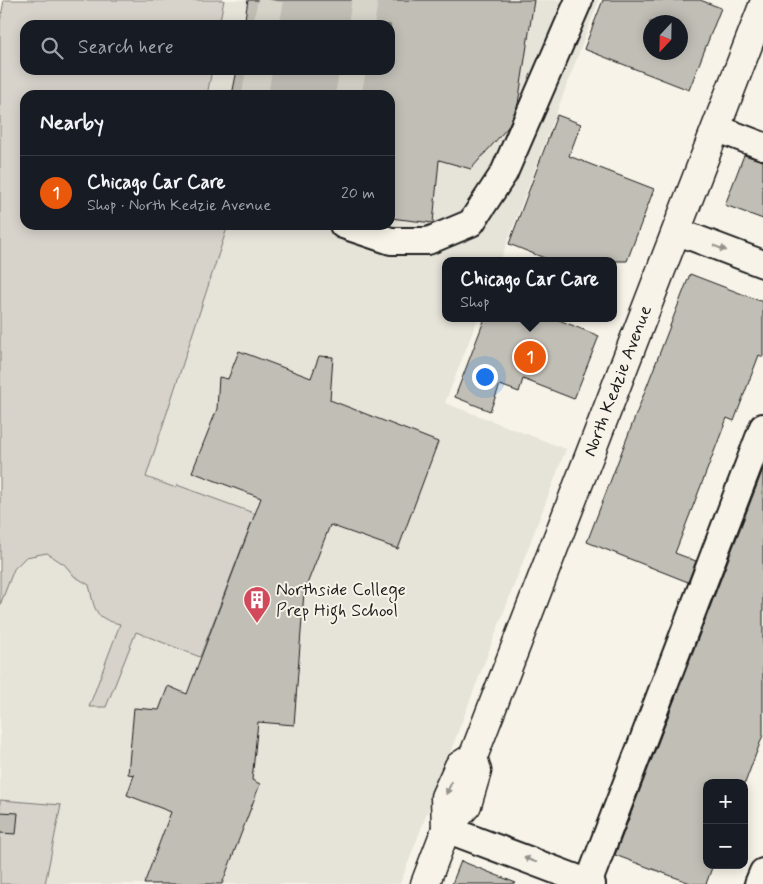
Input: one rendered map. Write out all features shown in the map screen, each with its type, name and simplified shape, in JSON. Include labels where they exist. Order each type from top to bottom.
[{"type":"main road","name":"North Kedzie Avenue","points":[[425,884],[446,829],[445,796],[459,766],[473,757],[763,6]]},
{"type":"street","points":[[359,230],[391,241],[428,241],[471,223],[504,173],[579,0]]},
{"type":"street","points":[[716,128],[763,146]]},
{"type":"street","points":[[676,231],[763,264]]},
{"type":"street","points":[[446,829],[589,884],[763,427]]},
{"type":"street","points":[[758,884],[763,872]]},
{"type":"shaded area","points":[[4,0],[224,0],[220,20],[20,20],[20,75],[211,75],[208,90],[20,90],[20,230],[226,230],[146,477],[176,488],[177,485],[259,515],[252,521],[200,657],[136,632],[106,707],[89,707],[120,624],[111,622],[100,615],[94,606],[89,585],[74,576],[65,565],[47,553],[26,557],[14,569],[0,605],[0,22]]},
{"type":"shaded area","points":[[53,0],[599,0],[502,257],[442,257],[442,322],[476,322],[445,403],[566,449],[400,884],[0,884],[0,316],[24,230],[395,230],[395,90],[38,90],[40,75],[395,75],[395,20],[49,20]]},
{"type":"shaded area","points":[[0,800],[61,805],[45,884],[0,884]]},
{"type":"building","points":[[248,0],[534,0],[518,104],[508,127],[471,169],[439,160],[433,223],[395,219],[395,90],[233,90],[236,75],[395,75],[395,20],[245,20]]},
{"type":"building","points":[[603,0],[700,0],[721,8],[689,90],[584,49]]},
{"type":"building","points":[[557,115],[581,124],[569,156],[654,189],[627,261],[617,261],[617,257],[542,257],[509,244]]},
{"type":"building","points":[[744,155],[763,161],[763,219],[725,205]]},
{"type":"building","points":[[690,274],[763,302],[763,357],[759,355],[734,421],[727,418],[675,553],[696,561],[688,582],[587,542]]},
{"type":"building","points":[[483,322],[564,322],[599,336],[574,399],[523,379],[519,392],[500,385],[490,411],[455,397]]},
{"type":"building","name":"Northside College Prep High School","points":[[239,351],[311,378],[319,356],[333,357],[330,400],[438,442],[398,549],[330,525],[304,592],[294,725],[258,722],[252,780],[260,784],[222,884],[144,884],[171,812],[127,795],[134,775],[128,774],[134,708],[159,710],[168,686],[187,694],[261,498],[192,472],[217,409],[219,377],[228,379]]},
{"type":"building","points":[[763,469],[763,735],[746,779],[703,779],[703,869],[712,869],[706,884],[693,884],[615,855]]},
{"type":"building","points":[[0,812],[18,813],[16,834],[0,833]]},
{"type":"building","points":[[461,861],[516,883],[452,884]]},
{"type":"tunnel","points":[[267,20],[271,0]]},
{"type":"tunnel","points":[[362,20],[365,0]]},
{"type":"tunnel","points":[[256,90],[258,75]]},
{"type":"tunnel","points":[[349,90],[352,75]]},
{"type":"place","name":"Chicago Car Care","points":[[530,357]]},
{"type":"place","name":"Northside College Prep High School","points":[[257,624]]}]
